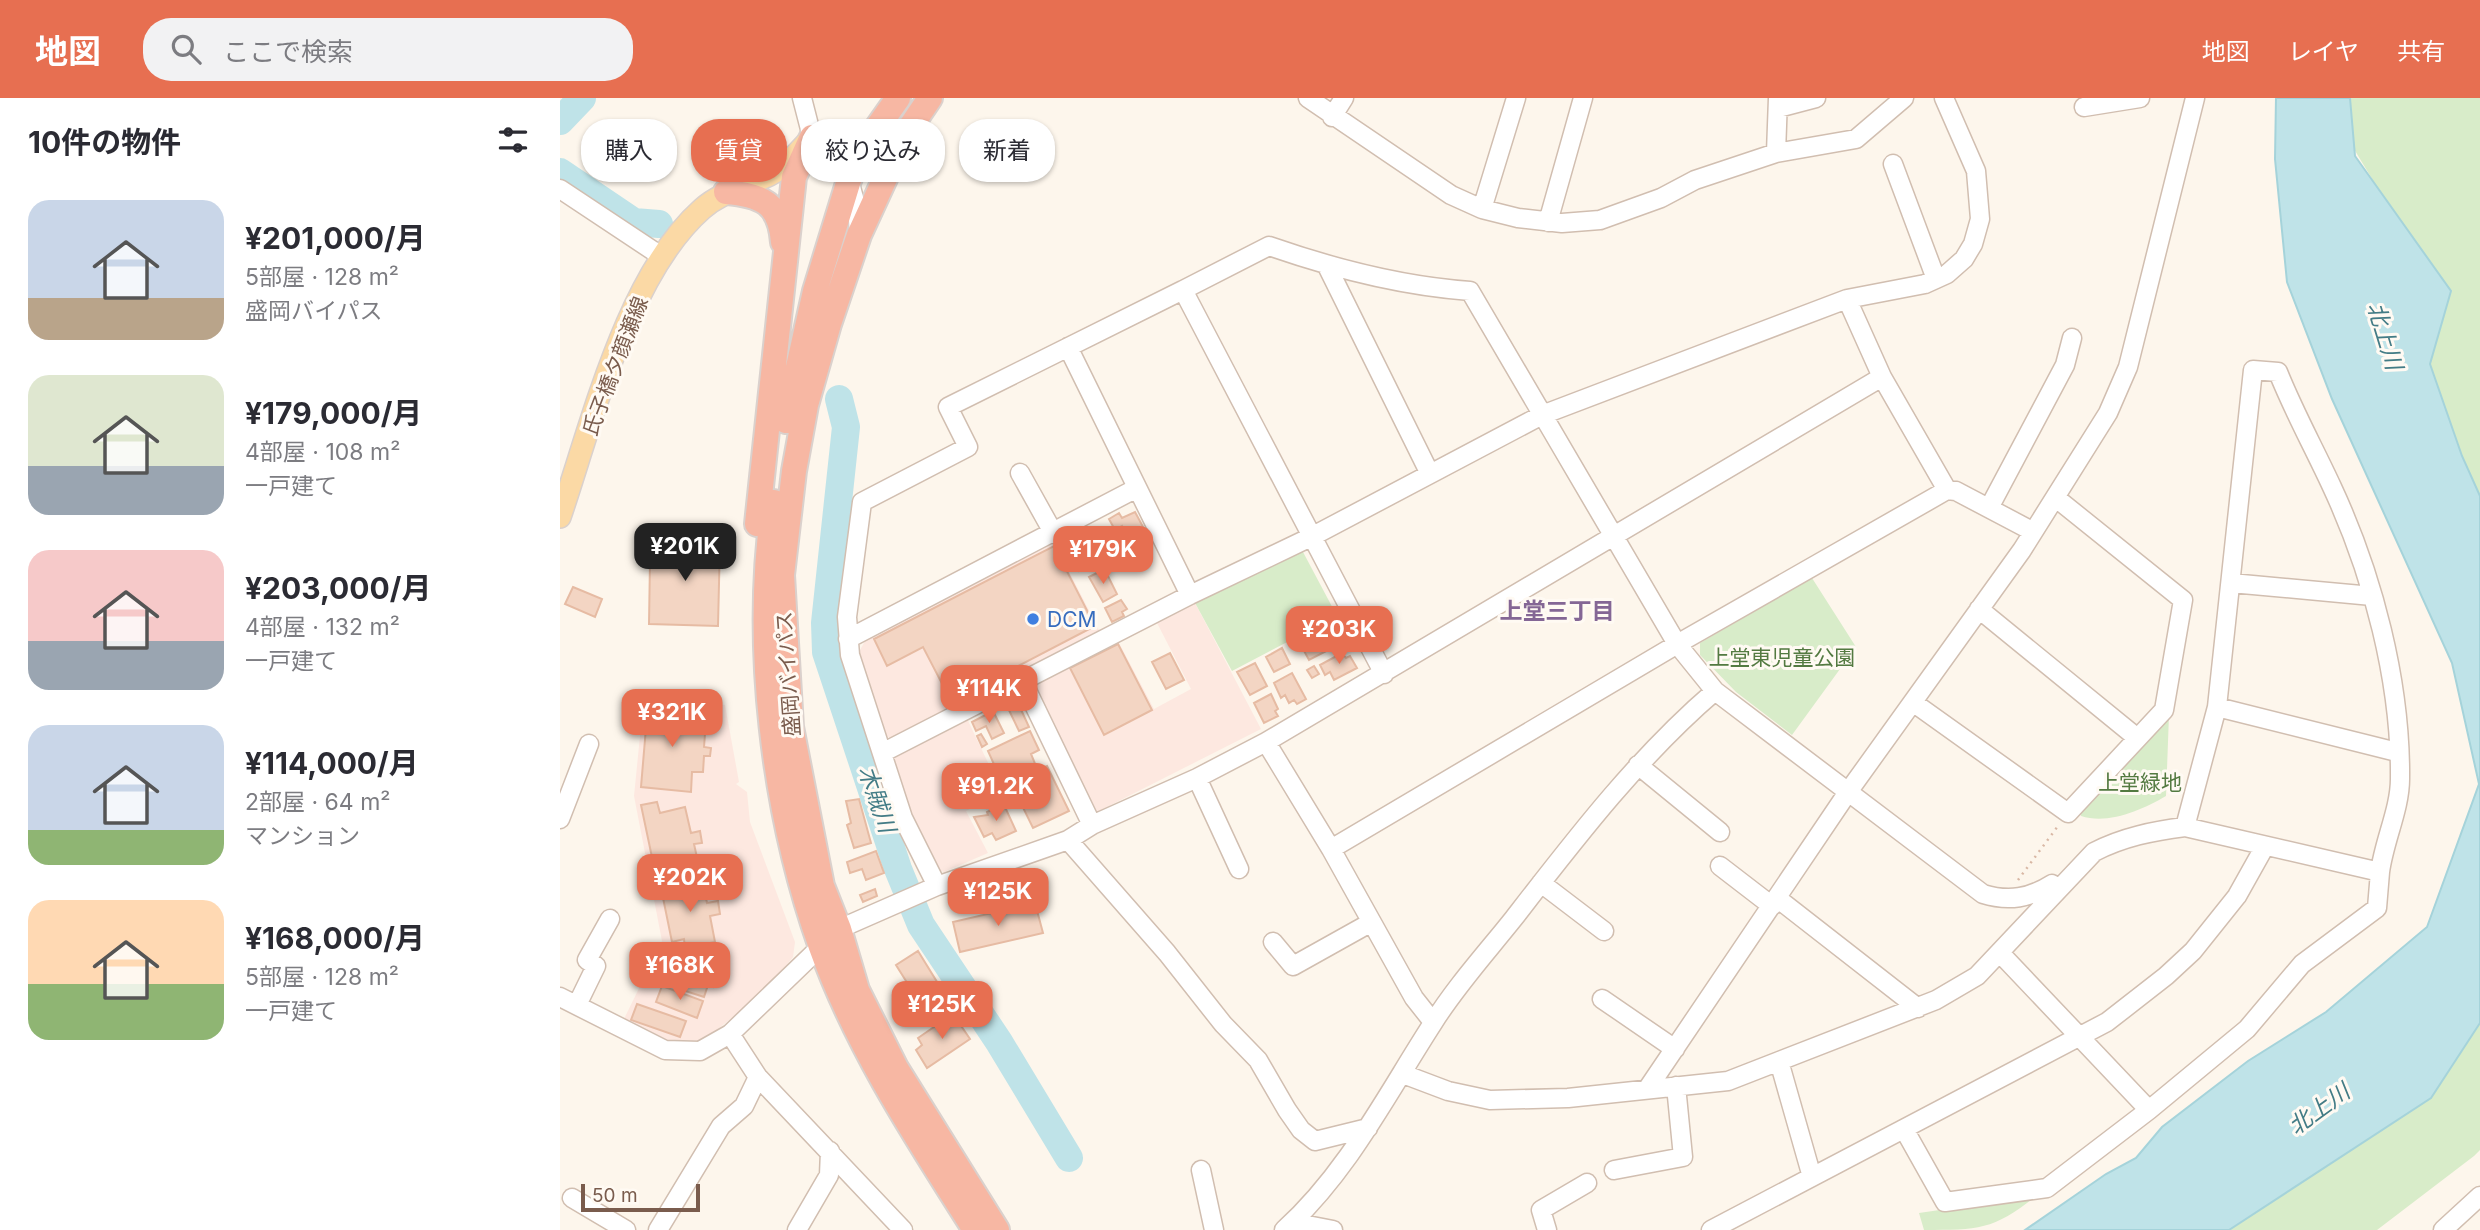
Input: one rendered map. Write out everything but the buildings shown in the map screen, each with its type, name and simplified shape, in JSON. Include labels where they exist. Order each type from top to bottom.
[{"type":"highway","name":"盛岡バイパス","points":[[883,119],[898,98]]},
{"type":"highway","name":"盛岡バイパス","points":[[916,119],[930,98]]},
{"type":"highway","points":[[800,875],[758,729],[752,571],[794,177],[801,161]]},
{"type":"highway","name":"盛岡バイパス","points":[[848,182],[815,291],[787,412],[767,550],[771,715],[800,875],[821,948],[870,1056],[923,1148],[975,1230]]},
{"type":"highway","name":"盛岡バイパス","points":[[883,182],[859,235],[806,405],[794,471],[782,575],[791,727],[797,771],[822,886],[858,990],[896,1068],[997,1230]]},
{"type":"highway","points":[[726,192],[754,195],[776,214],[782,225],[785,274]]},
{"type":"main road","name":"氏子橋夕顔瀬線","points":[[560,517],[624,331],[661,256],[702,209],[726,192],[766,178],[787,164],[801,149]]},
{"type":"street","points":[[802,98],[807,119]]},
{"type":"street","points":[[1308,98],[1423,178],[1482,208],[1518,218],[1548,222],[1600,220],[1661,198],[1695,180],[1776,153],[1856,139],[1904,98]]},
{"type":"street","points":[[1332,117],[1344,98]]},
{"type":"street","points":[[1482,208],[1516,98]]},
{"type":"street","points":[[1548,222],[1583,98]]},
{"type":"street","points":[[1776,153],[1778,103],[1816,98]]},
{"type":"street","points":[[882,753],[1189,594],[1311,537],[1542,415],[1847,299],[1936,279],[1964,259],[1973,244],[1980,219],[1976,171],[1944,98]]},
{"type":"street","points":[[2084,107],[2140,98]]},
{"type":"street","points":[[1648,1088],[1848,792],[1914,703],[2056,498],[2108,413],[2128,367],[2195,98]]},
{"type":"street","points":[[1893,163],[1936,279]]},
{"type":"street","points":[[850,182],[857,209],[859,235]]},
{"type":"street","points":[[560,189],[661,256]]},
{"type":"street","points":[[930,889],[903,818],[850,655],[847,617],[862,502],[968,447],[948,407],[1269,246],[1327,266],[1423,288],[1470,292],[1677,645],[1715,691],[1983,894],[2000,899],[2035,895],[2076,869]]},
{"type":"street","points":[[1327,266],[1430,474]]},
{"type":"street","points":[[1183,290],[1384,674]]},
{"type":"street","points":[[1847,299],[1882,377],[1947,490]]},
{"type":"street","points":[[1989,508],[2065,365],[2072,338]]},
{"type":"street","points":[[1068,347],[1189,594]]},
{"type":"street","points":[[1904,1129],[1945,1202],[2047,1188],[2149,1110],[2247,1029],[2302,964],[2377,908],[2384,843],[2400,780],[2396,711],[2388,655],[2372,596],[2344,514],[2294,412],[2278,372],[2253,370],[2217,707],[2185,827]]},
{"type":"street","points":[[560,997],[665,1050],[700,1051],[730,1034],[839,929],[930,889],[1068,840],[1092,825],[1197,778],[1266,742],[1882,377]]},
{"type":"street","points":[[1020,473],[1054,534]]},
{"type":"street","points":[[848,639],[1054,534],[1137,488]]},
{"type":"street","points":[[1331,849],[1947,490],[1956,491],[2032,531]]},
{"type":"street","points":[[1914,703],[2068,813],[2164,710],[2183,600],[2056,498]]},
{"type":"street","points":[[2231,583],[2372,596]]},
{"type":"street","points":[[1979,609],[2136,737]]},
{"type":"street","points":[[1023,682],[1092,825]]},
{"type":"street","points":[[1290,1224],[1368,1128],[1433,1022],[1541,883],[1637,765],[1679,722],[1715,691]]},
{"type":"street","points":[[2217,707],[2397,752]]},
{"type":"street","points":[[1266,742],[1331,849],[1414,998],[1433,1022]]},
{"type":"street","points":[[560,819],[589,744]]},
{"type":"street","points":[[1637,765],[1720,832]]},
{"type":"street","points":[[1197,778],[1239,869]]},
{"type":"street","points":[[1403,1074],[1448,1091],[1490,1100],[1568,1098],[1728,1081],[1918,1007],[1977,976],[2000,953],[2013,934],[2094,852],[2113,842],[2155,831],[2185,827],[2381,872]]},
{"type":"street","points":[[1068,840],[1167,953],[1223,1024],[1258,1060],[1301,1130],[1314,1141],[1368,1128]]},
{"type":"street","points":[[1711,1230],[2108,1022],[2193,951],[2237,896],[2266,846]]},
{"type":"street","points":[[1720,866],[1918,1007]]},
{"type":"street","points":[[1541,883],[1604,931]]},
{"type":"street","points":[[577,1004],[596,966],[587,960],[610,919]]},
{"type":"street","points":[[1273,942],[1293,966],[1370,923]]},
{"type":"street","points":[[2000,953],[2149,1110]]},
{"type":"street","points":[[1602,999],[1675,1049]]},
{"type":"street","points":[[730,1034],[758,1077],[903,1230]]},
{"type":"street","points":[[1779,1061],[1812,1177]]},
{"type":"street","points":[[658,1230],[721,1126],[744,1106],[758,1077]]},
{"type":"street","points":[[1614,1170],[1683,1157],[1676,1086]]},
{"type":"street","points":[[797,1230],[829,1175],[830,1151]]},
{"type":"street","points":[[1201,1170],[1214,1230]]},
{"type":"street","points":[[1547,1230],[1541,1210],[1587,1182]]},
{"type":"street","points":[[2442,1230],[2480,1196]]},
{"type":"street","points":[[612,1230],[568,1199],[626,1230]]},
{"type":"street","points":[[1290,1224],[1334,1230]]},
{"type":"path","points":[[2011,887],[2068,813]]},
{"type":"shaded area","points":[[1054,542],[1100,632],[1118,641],[1154,709],[1191,689],[1156,621],[1194,601],[1261,729],[1097,812],[1026,672],[960,704],[1002,792],[966,811],[988,853],[944,872],[938,870],[912,816],[893,761],[896,755],[890,738],[884,734],[859,652],[865,641]]},
{"type":"shaded area","points":[[644,696],[725,705],[739,782],[736,784],[747,792],[750,822],[795,942],[793,957],[768,988],[706,1039],[689,1043],[672,1043],[624,1019],[662,941],[634,796]]},
{"type":"green space","points":[[2349,98],[2480,98],[2480,496],[2462,456],[2430,364],[2450,291],[2389,207],[2354,149]]},
{"type":"green space","points":[[1298,549],[1303,552],[1337,616],[1232,671],[1194,601]]},
{"type":"green space","name":"上堂東児童公園","points":[[1812,578],[1856,647],[1792,735],[1736,692],[1700,655],[1700,643]]},
{"type":"green space","name":"上堂緑地","points":[[2169,715],[2166,796],[2125,815],[2102,819],[2081,816],[2080,812]]},
{"type":"green space","points":[[2480,1023],[2480,1150],[2474,1156],[2377,1230],[2229,1230],[2431,1098]]},
{"type":"green space","points":[[2036,1196],[2009,1216],[1973,1228],[1924,1230],[1919,1213]]},
{"type":"water","name":"北上川","points":[[2276,98],[2350,98],[2355,156],[2451,291],[2430,364],[2462,456],[2480,496],[2480,1023],[2431,1098],[2229,1230],[2025,1230],[2106,1174],[2136,1158],[2162,1127],[2248,1061],[2326,1012],[2427,927],[2479,784],[2452,663],[2332,399],[2287,282],[2275,159]]},
{"type":"waterway","name":"木賊川","points":[[560,121],[582,98]]},
{"type":"waterway","name":"木賊川","points":[[560,172],[634,222],[659,224]]},
{"type":"waterway","name":"木賊川","points":[[839,399],[846,427],[825,623],[826,652],[898,869],[921,925],[999,1042],[1069,1158]]},
{"type":"place","name":"DCM","points":[[1033,619]]},
{"type":"district","name":"上堂三丁目","points":[[1557,611]]}]
